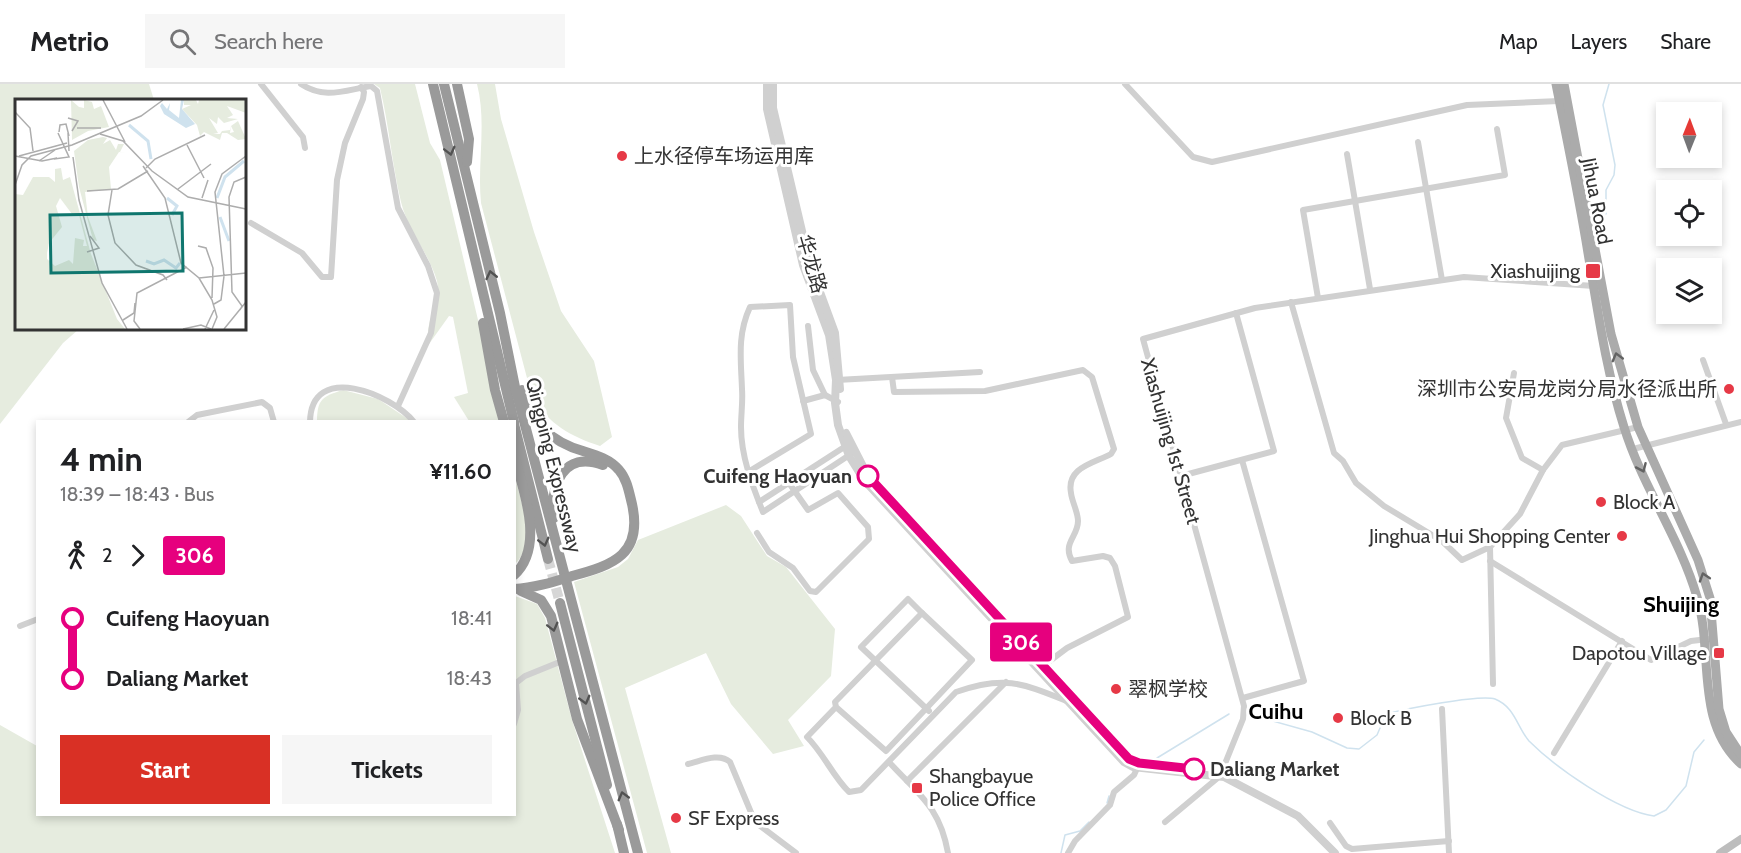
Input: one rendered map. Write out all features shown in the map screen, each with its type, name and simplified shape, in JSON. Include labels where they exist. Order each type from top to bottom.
[{"type":"highway","name":"Qingping Expressway","points":[[444,84],[500,313],[553,558]]},
{"type":"highway","points":[[457,84],[469,139],[466,168]]},
{"type":"highway","name":"Qingping Expressway","points":[[432,87],[469,228],[513,420]]},
{"type":"highway","points":[[469,228],[495,390],[503,420]]},
{"type":"highway","points":[[500,313],[524,396],[533,417],[552,439],[599,456],[616,467],[629,490],[634,518],[630,544],[614,562],[535,587],[516,588]]},
{"type":"highway","name":"Qingping Expressway","points":[[516,430],[638,853]]},
{"type":"highway","points":[[516,587],[594,564],[618,551],[628,530],[627,514],[618,480],[603,465],[591,461],[578,462],[567,467],[559,477],[553,505],[553,558]]},
{"type":"highway","points":[[516,465],[532,538],[526,561],[516,573]]},
{"type":"highway","points":[[516,589],[536,597],[545,604],[578,719],[619,830]]},
{"type":"highway","name":"Qingping Expressway","points":[[565,601],[624,853]]},
{"type":"main road","name":"Jihua Road","points":[[1556,84],[1610,379],[1624,430],[1688,570],[1710,639],[1719,709],[1726,732],[1741,754]]},
{"type":"main road","name":"Jihua Road","points":[[1564,84],[1611,334],[1638,427],[1698,560],[1710,598],[1709,702],[1714,724],[1721,740],[1741,764]]},
{"type":"main road","points":[[1720,853],[1741,839]]},
{"type":"main road","points":[[1727,853],[1741,843]]},
{"type":"street","points":[[261,84],[303,137],[305,148]]},
{"type":"street","points":[[301,84],[309,90],[330,94],[371,86],[377,91],[398,208],[428,266],[437,293],[431,333],[398,406]]},
{"type":"street","name":"华龙路","points":[[766,84],[766,109],[803,265],[829,335],[839,380]]},
{"type":"street","name":"华龙路","points":[[773,84],[773,108],[810,265],[835,333],[839,380],[837,402],[851,454]]},
{"type":"street","points":[[1125,84],[1193,157],[1212,162],[1467,105],[1559,100]]},
{"type":"street","points":[[251,223],[302,253],[322,277],[331,278],[337,180],[345,144],[363,99],[364,92],[361,87]]},
{"type":"street","points":[[1318,298],[1303,210],[1505,175],[1497,129]]},
{"type":"street","points":[[1418,142],[1442,280]]},
{"type":"street","points":[[1347,154],[1370,289]]},
{"type":"street","name":"Xiashuijing 1st Street","points":[[1166,822],[1221,774],[1243,719],[1243,698],[1143,339],[1236,313],[1291,302],[1464,277],[1594,286]]},
{"type":"street","points":[[1291,302],[1334,453],[1343,461],[1356,483],[1384,506],[1447,546],[1462,560],[1490,547],[1520,514],[1543,470],[1562,445],[1638,427]]},
{"type":"street","points":[[748,472],[811,434],[793,357],[790,305],[750,307],[743,321],[739,349],[742,391],[741,429],[748,472],[764,512],[851,454]]},
{"type":"street","points":[[1181,476],[1274,451],[1236,313]]},
{"type":"street","points":[[808,327],[813,370],[825,395],[837,402]]},
{"type":"street","points":[[1703,360],[1726,424]]},
{"type":"street","points":[[892,377],[894,392],[986,391],[1083,370],[1092,377],[1113,449],[1106,457],[1085,464],[1079,469],[1070,487],[1078,520],[1068,543],[1068,554],[1072,561],[1104,556],[1110,558],[1115,566],[1128,617],[1066,648],[1043,666]]},
{"type":"street","points":[[839,380],[980,372]]},
{"type":"street","points":[[1515,373],[1506,418],[1522,458],[1543,470]]},
{"type":"street","points":[[310,420],[315,401],[334,387],[360,390],[398,406],[412,420]]},
{"type":"street","points":[[803,401],[825,395]]},
{"type":"street","points":[[191,420],[197,415],[262,402],[270,408],[273,420]]},
{"type":"street","points":[[1633,449],[1741,422]]},
{"type":"street","points":[[759,502],[848,445]]},
{"type":"street","points":[[851,454],[868,476],[1129,759],[1139,765]]},
{"type":"street","points":[[851,454],[864,480],[1124,762],[1221,774],[1301,813],[1341,853]]},
{"type":"street","points":[[1242,460],[1304,681],[1243,698]]},
{"type":"street","points":[[757,533],[769,552],[784,560],[810,591],[816,592],[869,539],[868,527],[838,493],[808,510],[789,483]]},
{"type":"street","points":[[1490,547],[1493,684]]},
{"type":"street","points":[[1491,561],[1651,660],[1691,641],[1710,639]]},
{"type":"street","points":[[836,706],[886,751],[926,708],[972,660],[908,599],[861,646],[875,661],[926,708],[934,715]]},
{"type":"street","points":[[922,613],[835,702],[836,706],[807,737],[818,748],[833,776],[849,792],[856,793],[956,692],[975,685],[1006,682],[1026,684],[1080,706]]},
{"type":"street","points":[[20,626],[36,620]]},
{"type":"street","points":[[1554,753],[1622,641]]},
{"type":"street","points":[[516,717],[518,710],[516,683],[525,676],[562,661]]},
{"type":"street","points":[[907,781],[1006,682]]},
{"type":"street","points":[[1442,709],[1449,853]]},
{"type":"street","points":[[688,764],[717,757],[730,762],[755,822],[796,853]]},
{"type":"street","points":[[889,762],[936,813],[943,826],[948,853]]},
{"type":"street","points":[[1068,853],[1074,841],[1110,805],[1114,792],[1134,775],[1139,765]]},
{"type":"street","points":[[1221,774],[1298,816],[1335,853]]},
{"type":"street","points":[[1330,823],[1346,846],[1352,849],[1449,841]]},
{"type":"shaded area","points":[[0,84],[149,84],[154,99],[15,99],[15,330],[78,330],[63,343],[0,424]]},
{"type":"shaded area","points":[[374,84],[415,84],[430,143],[440,160],[502,420],[468,420],[454,397],[468,393],[453,317],[449,316],[429,344],[428,328],[437,297],[437,281],[404,213],[380,88]]},
{"type":"shaded area","points":[[477,84],[495,84],[501,119],[534,232],[561,311],[594,361],[612,437],[600,446],[562,428],[546,415],[532,397],[481,203],[482,128]]},
{"type":"shaded area","points":[[343,390],[378,399],[410,420],[317,420],[320,403],[330,394]]},
{"type":"shaded area","points":[[516,482],[525,520],[525,545],[522,555],[516,563]]},
{"type":"shaded area","points":[[726,505],[741,516],[767,556],[786,567],[835,629],[831,676],[788,720],[804,746],[773,754],[731,704],[706,653],[625,688],[671,853],[647,853],[574,582],[618,567],[628,559],[638,540]]},
{"type":"shaded area","points":[[516,596],[537,604],[545,618],[572,720],[615,853],[0,853],[0,725],[36,745],[36,816],[516,816]]},
{"type":"waterway","points":[[1606,214],[1606,190],[1614,175],[1615,165],[1603,105],[1609,84]]},
{"type":"waterway","points":[[1255,716],[1312,732],[1347,748],[1359,749],[1377,735],[1386,714],[1459,700],[1495,699],[1507,707],[1529,741],[1570,775],[1623,806],[1654,816],[1666,810],[1686,786],[1694,752],[1704,740]]},
{"type":"waterway","points":[[1157,758],[1229,714]]},
{"type":"waterway","points":[[1107,803],[1109,796]]},
{"type":"waterway","points":[[1061,853],[1065,835],[1080,831],[1089,822]]},
{"type":"tunnel","points":[[548,559],[560,603]]},
{"type":"bus line","name":"306","points":[[868,476],[1129,759],[1139,763],[1194,769]]},
{"type":"place","name":"上水径停车场运用库","points":[[622,156]]},
{"type":"place","name":"Xiashuijing","points":[[1593,271]]},
{"type":"place","name":"深圳市公安局龙岗分局水径派出所","points":[[1729,389]]},
{"type":"place","name":"Cuifeng Haoyuan","points":[[868,476]]},
{"type":"place","name":"Block A","points":[[1601,502]]},
{"type":"place","name":"Jinghua Hui Shopping Center","points":[[1622,536]]},
{"type":"place","name":"Dapotou Village","points":[[1719,653]]},
{"type":"place","name":"翠枫学校","points":[[1116,689]]},
{"type":"place","name":"Block B","points":[[1338,718]]},
{"type":"place","name":"Daliang Market","points":[[1194,769]]},
{"type":"place","name":"Shangbayue Police Office","points":[[917,788]]},
{"type":"place","name":"SF Express","points":[[676,818]]},
{"type":"district","name":"Shuijing","points":[[1681,604]]},
{"type":"district","name":"Cuihu","points":[[1276,711]]}]
